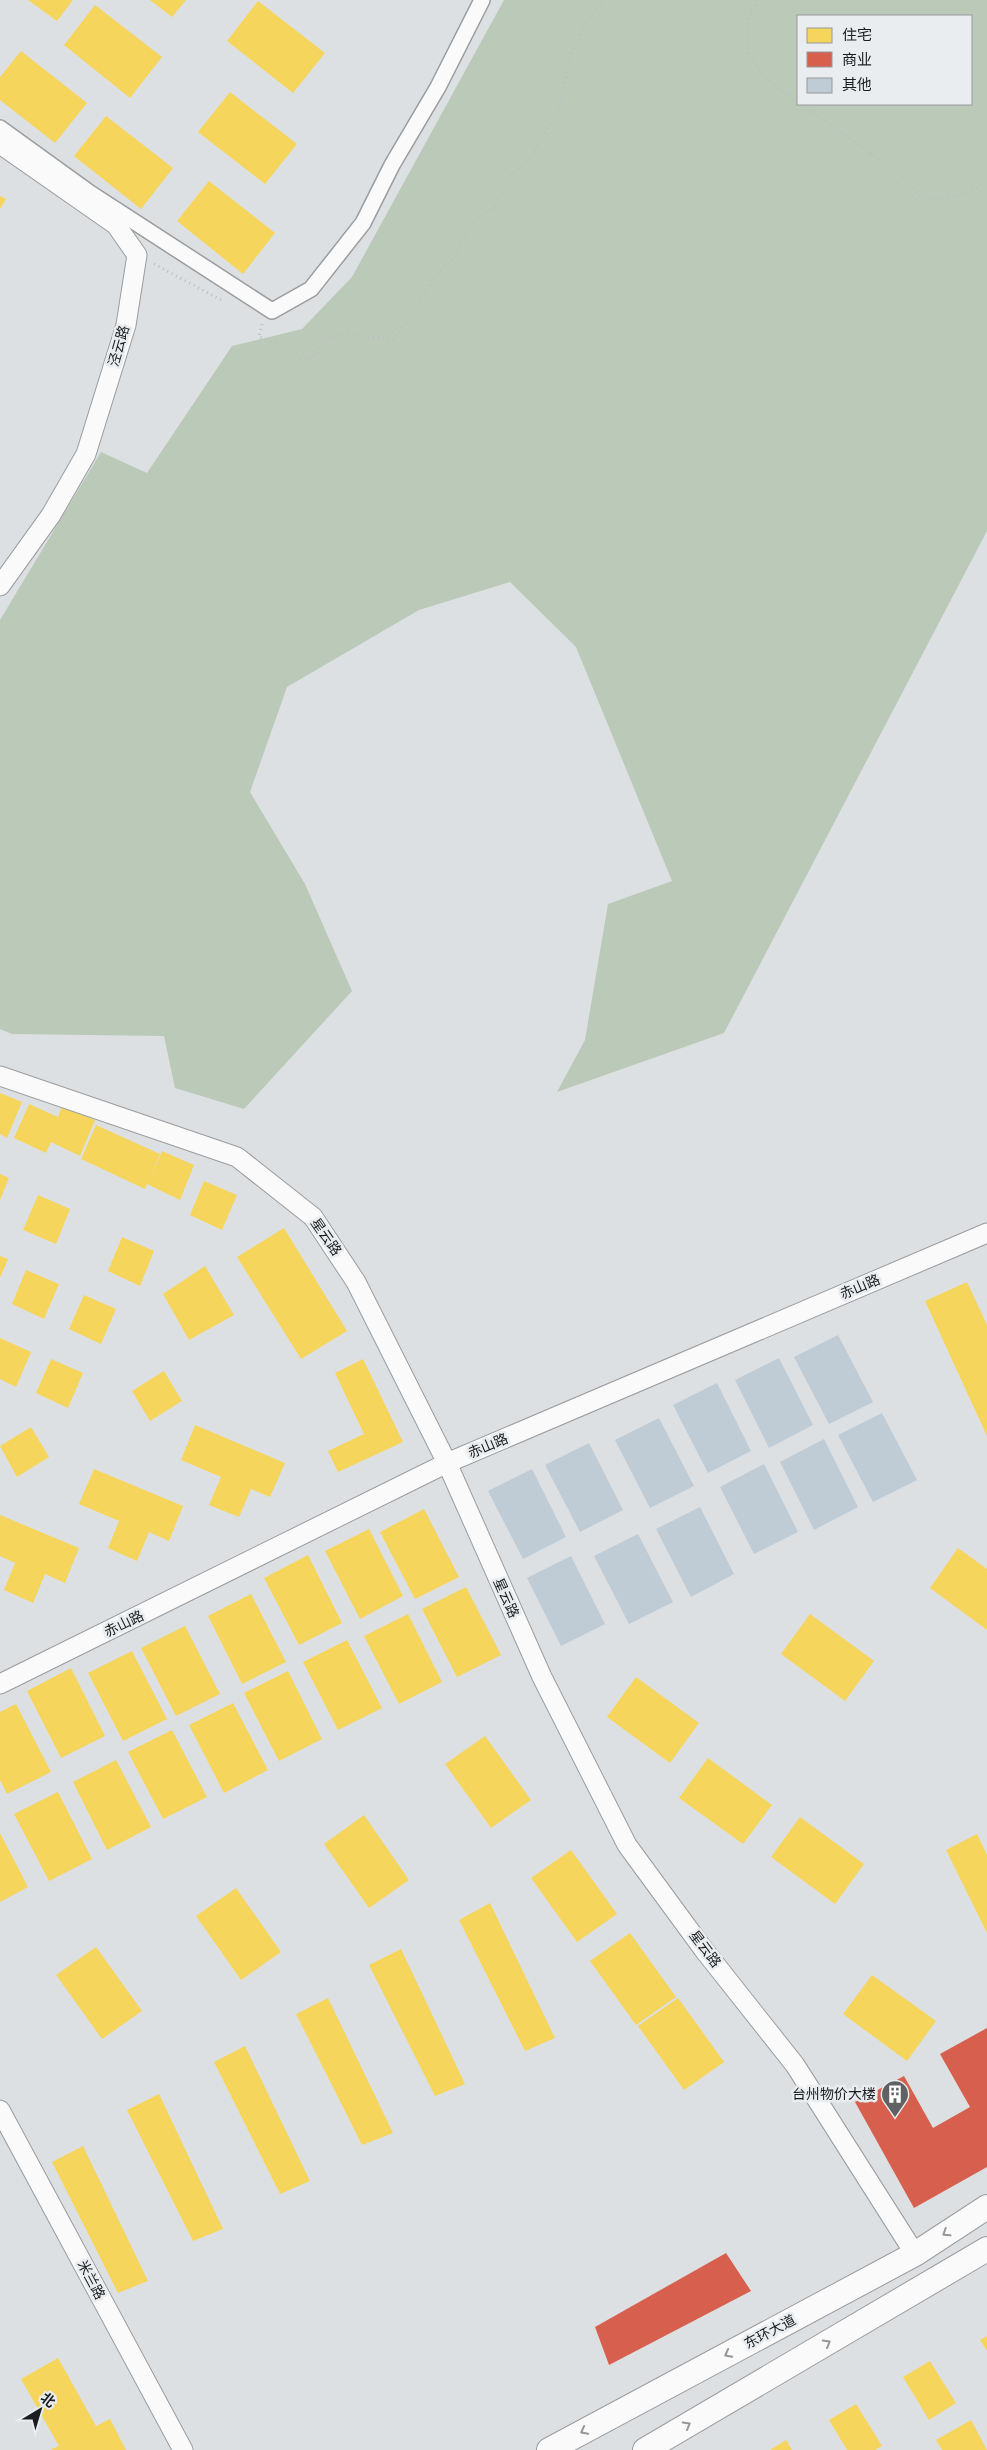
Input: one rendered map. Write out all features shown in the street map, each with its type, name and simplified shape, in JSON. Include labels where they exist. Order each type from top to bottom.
[{"type":"main road","name":"东环大道","points":[[549,2450],[915,2254],[987,2206]]},
{"type":"main road","points":[[645,2450],[987,2249]]},
{"type":"street","points":[[0,128],[90,192],[272,311],[311,289],[363,223],[392,165],[438,87],[482,0]]},
{"type":"street","points":[[0,144],[116,225],[137,255]]},
{"type":"street","name":"泾云路","points":[[0,586],[51,515],[86,454],[126,325],[137,255]]},
{"type":"street","name":"星云路","points":[[0,1076],[237,1157],[314,1217],[356,1282],[447,1464],[542,1678],[628,1846],[704,1950],[795,2065],[915,2254]]},
{"type":"street","name":"赤山路","points":[[0,1684],[447,1464],[987,1233]]},
{"type":"street","name":"米兰路","points":[[0,2110],[183,2450]]},
{"type":"path","points":[[254,318],[263,323],[259,337],[287,348],[301,360],[307,360],[317,354],[317,347],[322,342],[339,334],[393,340],[421,301],[432,280],[456,254],[471,224],[495,206],[513,173],[532,157],[560,107],[571,55],[582,31],[604,0]]},
{"type":"path","points":[[757,0],[750,14],[747,48],[757,70],[779,90],[797,101]]},
{"type":"path","points":[[803,105],[895,170],[918,195],[936,201],[974,190],[987,180]]},
{"type":"path","points":[[137,255],[229,305]]},
{"type":"green space","points":[[504,0],[987,0],[987,531],[724,1033],[557,1092],[585,1040],[608,904],[672,881],[576,647],[510,582],[419,610],[287,687],[250,792],[305,884],[352,991],[244,1109],[175,1088],[164,1036],[12,1034],[0,1029],[0,620],[101,452],[147,473],[232,346],[302,329],[352,277]]},
{"type":"building: 住宅","points":[[28,0],[73,0],[57,21]]},
{"type":"building: 住宅","points":[[150,0],[186,0],[172,17]]},
{"type":"building: 住宅","points":[[258,1],[325,53],[293,93],[227,41]]},
{"type":"building: 住宅","points":[[95,5],[162,57],[130,98],[64,45]]},
{"type":"building: 住宅","points":[[21,51],[87,103],[55,143],[0,100],[0,77]]},
{"type":"building: 住宅","points":[[230,92],[297,144],[265,184],[198,132]]},
{"type":"building: 住宅","points":[[106,116],[173,168],[141,209],[74,156]]},
{"type":"building: 住宅","points":[[209,181],[275,233],[243,274],[177,221]]},
{"type":"building: 住宅","points":[[0,196],[6,199],[0,209]]},
{"type":"building: 住宅","points":[[0,1093],[22,1102],[7,1138],[0,1134]]},
{"type":"building: 住宅","points":[[29,1104],[58,1117],[62,1106],[95,1120],[80,1156],[51,1142],[46,1153],[14,1138]]},
{"type":"building: 住宅","points":[[96,1125],[160,1154],[150,1180],[162,1151],[194,1165],[180,1200],[147,1184],[145,1189],[81,1159]]},
{"type":"building: 住宅","points":[[0,1174],[9,1178],[0,1200]]},
{"type":"building: 住宅","points":[[204,1181],[237,1195],[222,1230],[190,1215]]},
{"type":"building: 住宅","points":[[38,1195],[70,1209],[56,1244],[23,1230]]},
{"type":"building: 住宅","points":[[284,1228],[347,1331],[301,1359],[237,1257]]},
{"type":"building: 住宅","points":[[122,1237],[154,1251],[140,1286],[108,1271]]},
{"type":"building: 住宅","points":[[0,1256],[8,1259],[0,1278]]},
{"type":"building: 住宅","points":[[205,1266],[234,1315],[189,1340],[163,1294]]},
{"type":"building: 住宅","points":[[26,1270],[59,1284],[44,1319],[12,1304]]},
{"type":"building: 住宅","points":[[967,1282],[987,1325],[987,1436],[925,1301]]},
{"type":"building: 住宅","points":[[84,1295],[116,1309],[101,1344],[69,1329]]},
{"type":"building: 住宅","points":[[0,1338],[31,1352],[16,1387],[0,1379]]},
{"type":"building: 住宅","points":[[51,1359],[83,1373],[68,1408],[36,1393]]},
{"type":"building: 住宅","points":[[363,1359],[403,1442],[338,1472],[328,1451],[364,1434],[335,1373]]},
{"type":"building: 住宅","points":[[164,1371],[182,1401],[150,1421],[132,1391]]},
{"type":"building: 住宅","points":[[195,1425],[285,1463],[270,1497],[251,1489],[239,1517],[209,1505],[221,1477],[181,1460]]},
{"type":"building: 住宅","points":[[31,1427],[49,1457],[17,1477],[0,1446]]},
{"type":"building: 住宅","points":[[94,1469],[183,1506],[169,1541],[149,1532],[137,1561],[108,1548],[119,1521],[79,1504]]},
{"type":"building: 住宅","points":[[424,1509],[459,1577],[415,1599],[380,1532]]},
{"type":"building: 住宅","points":[[0,1515],[79,1548],[65,1583],[45,1574],[33,1603],[4,1590],[15,1563],[0,1556]]},
{"type":"building: 住宅","points":[[369,1529],[403,1596],[360,1619],[325,1551]]},
{"type":"building: 住宅","points":[[958,1548],[987,1569],[987,1630],[930,1588]]},
{"type":"building: 住宅","points":[[308,1555],[342,1623],[299,1645],[264,1578]]},
{"type":"building: 住宅","points":[[466,1587],[501,1655],[457,1677],[422,1609]]},
{"type":"building: 住宅","points":[[251,1594],[286,1662],[242,1684],[208,1616]]},
{"type":"building: 住宅","points":[[408,1614],[442,1682],[399,1704],[364,1636]]},
{"type":"building: 住宅","points":[[810,1614],[874,1661],[845,1701],[781,1654]]},
{"type":"building: 住宅","points":[[185,1626],[220,1694],[176,1716],[141,1648]]},
{"type":"building: 住宅","points":[[347,1640],[382,1708],[338,1730],[303,1662]]},
{"type":"building: 住宅","points":[[132,1651],[167,1719],[123,1741],[88,1673]]},
{"type":"building: 住宅","points":[[71,1668],[105,1736],[61,1758],[27,1691]]},
{"type":"building: 住宅","points":[[288,1671],[322,1739],[279,1761],[244,1693]]},
{"type":"building: 住宅","points":[[636,1677],[699,1723],[670,1763],[607,1717]]},
{"type":"building: 住宅","points":[[233,1703],[268,1770],[224,1793],[189,1725]]},
{"type":"building: 住宅","points":[[16,1704],[51,1772],[7,1794],[0,1780],[0,1712]]},
{"type":"building: 住宅","points":[[172,1730],[207,1797],[163,1819],[128,1752]]},
{"type":"building: 住宅","points":[[485,1736],[531,1800],[491,1828],[445,1764]]},
{"type":"building: 住宅","points":[[708,1758],[772,1805],[743,1844],[679,1798]]},
{"type":"building: 住宅","points":[[116,1760],[151,1827],[107,1850],[73,1782]]},
{"type":"building: 住宅","points":[[58,1792],[92,1859],[49,1881],[14,1814]]},
{"type":"building: 住宅","points":[[364,1815],[409,1880],[369,1908],[324,1844]]},
{"type":"building: 住宅","points":[[800,1817],[864,1864],[835,1904],[771,1857]]},
{"type":"building: 住宅","points":[[0,1833],[28,1887],[0,1902]]},
{"type":"building: 住宅","points":[[977,1834],[987,1855],[987,1933],[946,1850]]},
{"type":"building: 住宅","points":[[571,1850],[617,1914],[577,1942],[531,1878]]},
{"type":"building: 住宅","points":[[236,1888],[281,1952],[241,1980],[196,1916]]},
{"type":"building: 住宅","points":[[490,1903],[555,2038],[525,2051],[459,1920]]},
{"type":"building: 住宅","points":[[630,1933],[676,1997],[636,2025],[590,1961]]},
{"type":"building: 住宅","points":[[96,1947],[142,2011],[102,2039],[56,1975]]},
{"type":"building: 住宅","points":[[401,1949],[465,2084],[435,2096],[369,1965]]},
{"type":"building: 住宅","points":[[872,1975],[936,2021],[907,2061],[843,2014]]},
{"type":"building: 住宅","points":[[328,1998],[393,2133],[362,2145],[296,2014]]},
{"type":"building: 住宅","points":[[678,1998],[724,2062],[684,2090],[638,2026]]},
{"type":"building: 住宅","points":[[245,2046],[310,2181],[280,2194],[214,2062]]},
{"type":"building: 住宅","points":[[159,2094],[223,2229],[193,2241],[127,2110]]},
{"type":"building: 住宅","points":[[83,2146],[148,2281],[118,2293],[52,2162]]},
{"type":"building: 住宅","points":[[987,2336],[987,2351],[980,2340]]},
{"type":"building: 住宅","points":[[58,2358],[96,2426],[110,2419],[126,2450],[50,2450],[59,2446],[21,2379]]},
{"type":"building: 住宅","points":[[930,2361],[956,2403],[929,2420],[903,2377]]},
{"type":"building: 住宅","points":[[856,2404],[882,2446],[875,2450],[847,2450],[829,2420]]},
{"type":"building: 住宅","points":[[971,2420],[987,2450],[942,2450],[936,2440]]},
{"type":"building: 住宅","points":[[786,2440],[792,2450],[770,2450]]},
{"type":"building: 商业","name":"台州物价大楼","points":[[987,2028],[987,2167],[914,2208],[855,2102],[904,2076],[933,2128],[970,2107],[940,2054]]},
{"type":"building: 商业","points":[[726,2253],[751,2291],[609,2365],[595,2327]]},
{"type":"building: 其他","points":[[838,1335],[873,1402],[829,1424],[794,1357]]},
{"type":"building: 其他","points":[[779,1358],[813,1425],[769,1448],[735,1380]]},
{"type":"building: 其他","points":[[717,1383],[751,1451],[708,1473],[673,1405]]},
{"type":"building: 其他","points":[[882,1413],[917,1480],[873,1502],[838,1435]]},
{"type":"building: 其他","points":[[659,1418],[694,1486],[650,1508],[615,1440]]},
{"type":"building: 其他","points":[[824,1439],[858,1507],[814,1530],[780,1462]]},
{"type":"building: 其他","points":[[589,1443],[623,1510],[580,1532],[545,1465]]},
{"type":"building: 其他","points":[[764,1464],[798,1532],[754,1554],[720,1487]]},
{"type":"building: 其他","points":[[532,1469],[566,1537],[523,1559],[488,1491]]},
{"type":"building: 其他","points":[[700,1507],[734,1574],[691,1597],[656,1529]]},
{"type":"building: 其他","points":[[638,1534],[673,1602],[629,1624],[594,1556]]},
{"type":"building: 其他","points":[[571,1556],[605,1624],[561,1646],[527,1578]]},
{"type":"place","name":"台州物价大楼","points":[[895,2118]]}]
